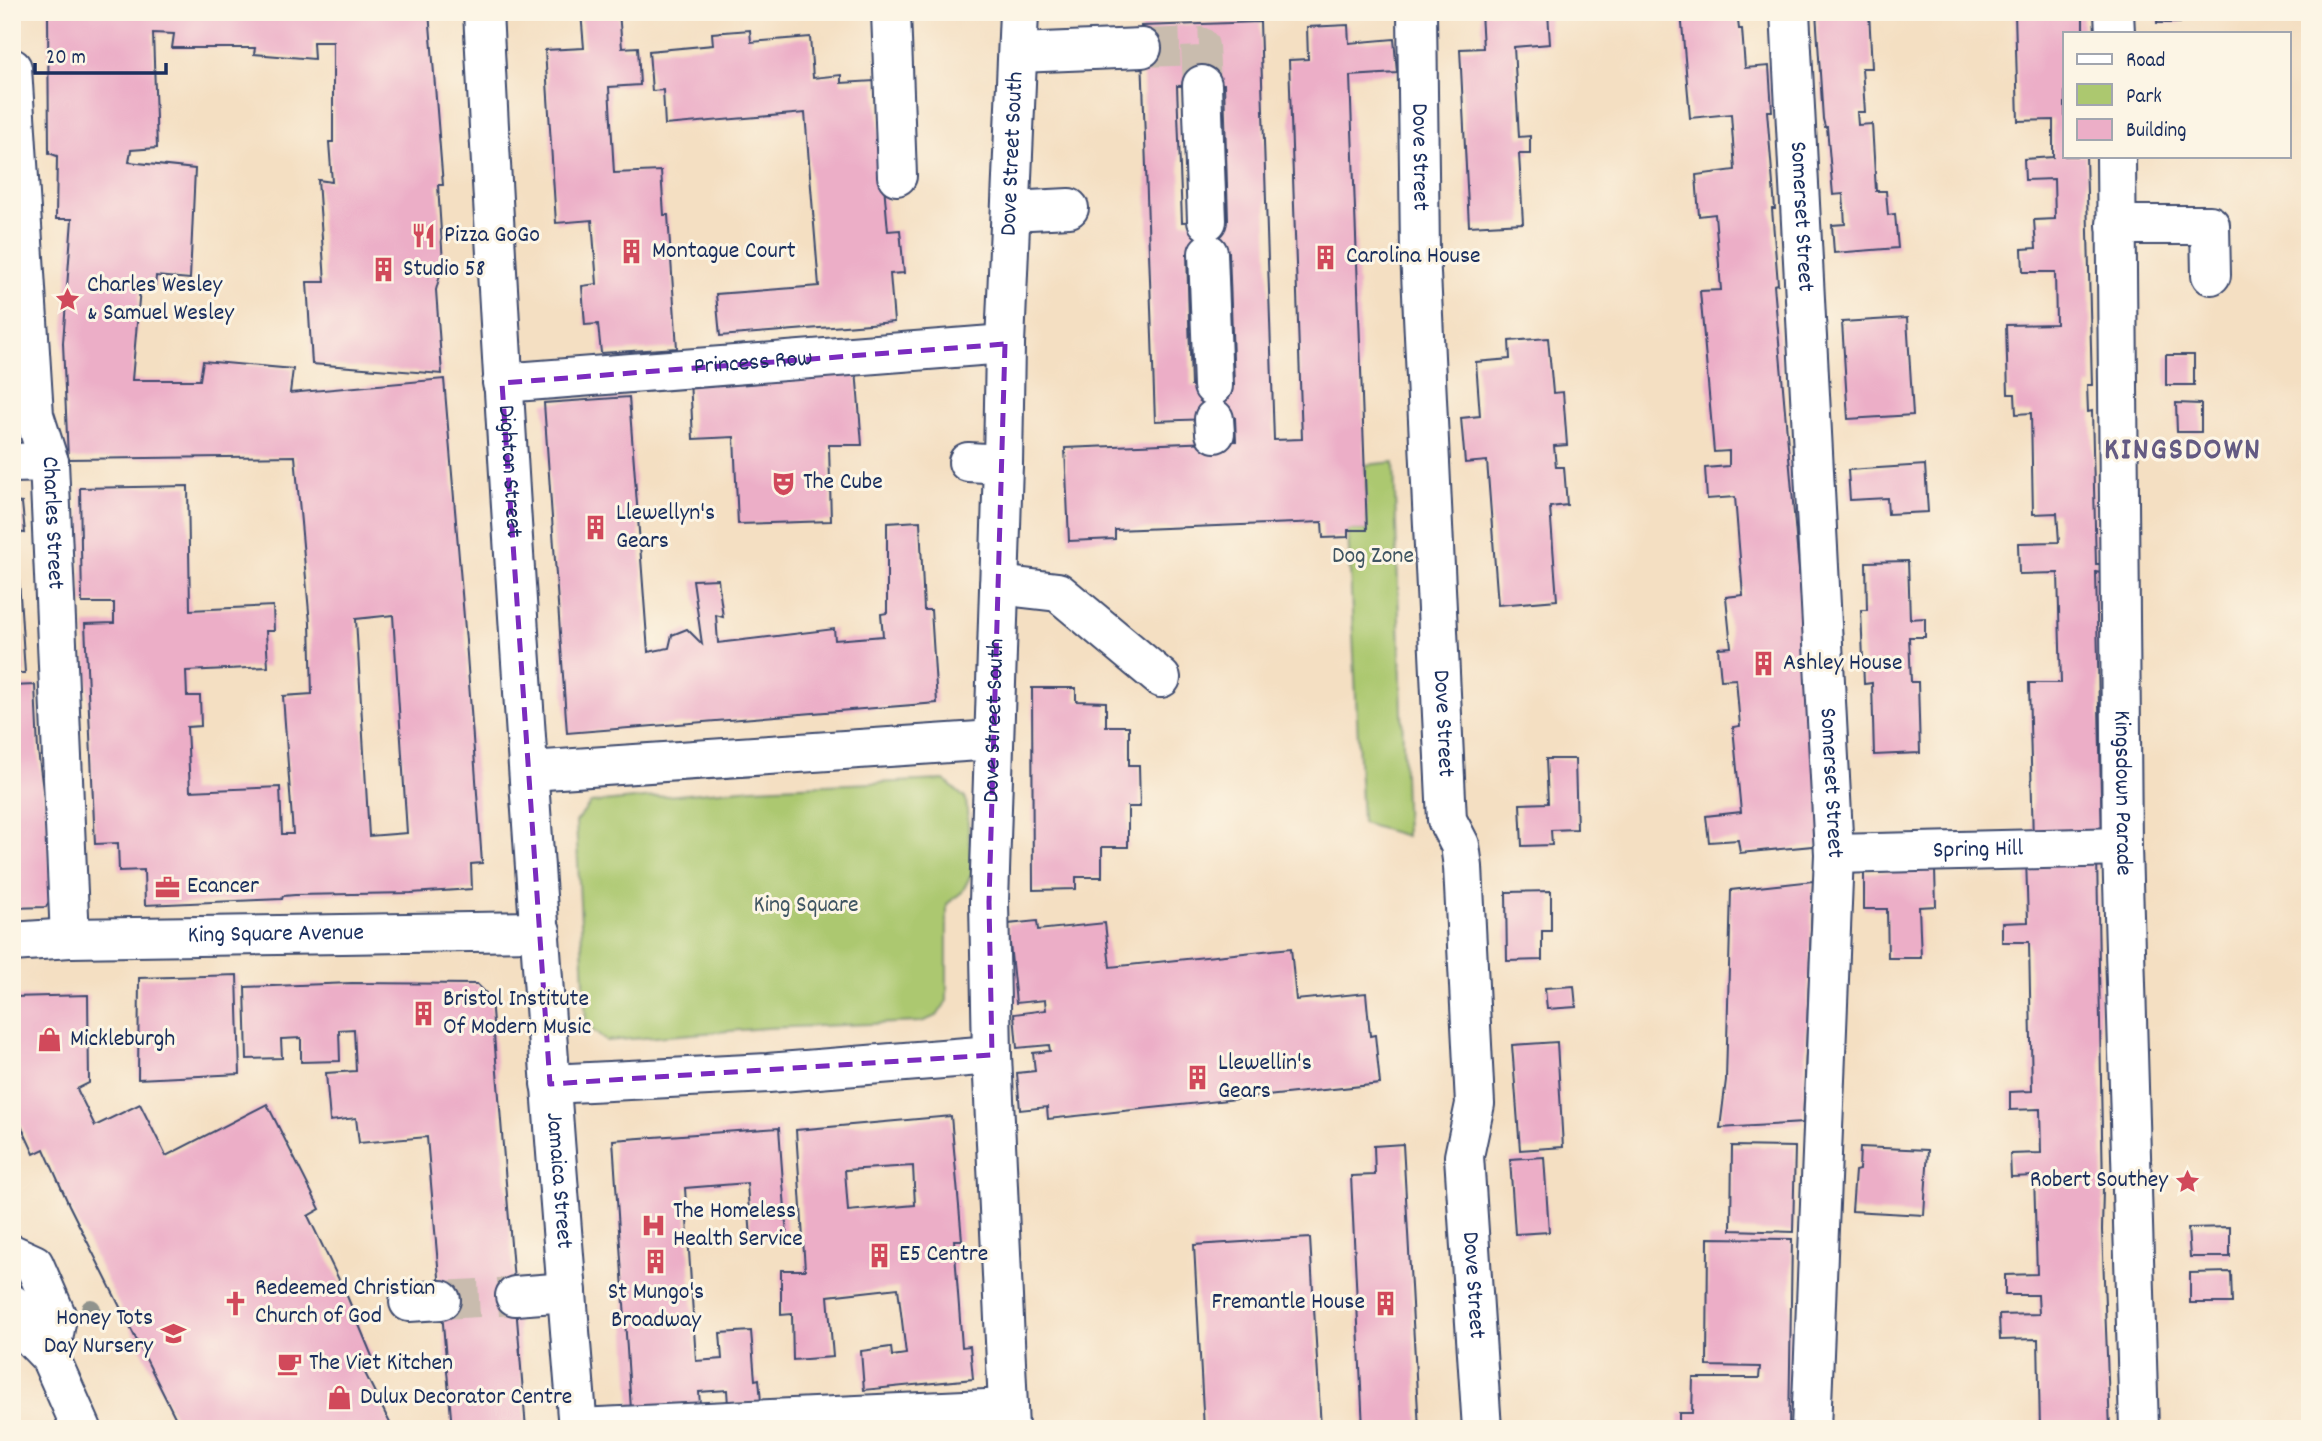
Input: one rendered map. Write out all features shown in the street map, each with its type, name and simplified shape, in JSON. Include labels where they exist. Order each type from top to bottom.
[{"type":"street","name":"Dighton Street","points":[[483,12],[502,383],[541,931]]},
{"type":"street","points":[[891,12],[897,176]]},
{"type":"street","name":"Dove Street South","points":[[1009,1418],[992,1055],[989,902],[999,585],[986,463],[1004,344],[1019,12]]},
{"type":"street","name":"Dove Street","points":[[1417,12],[1421,276],[1447,820],[1460,845],[1463,867],[1475,1104],[1464,1156],[1482,1429]]},
{"type":"street","name":"Somerset Street","points":[[1790,12],[1834,854],[1811,1429]]},
{"type":"street","points":[[2114,12],[2115,32]]},
{"type":"street","points":[[1018,53],[1142,48]]},
{"type":"street","name":"Charles Street","points":[[12,68],[34,415],[30,462],[70,938]]},
{"type":"street","points":[[1202,85],[1214,413]]},
{"type":"street","name":"Kingsdown Parade","points":[[2116,158],[2122,847],[2139,1429]]},
{"type":"street","points":[[1010,211],[1069,208]]},
{"type":"street","points":[[2116,225],[2210,225],[2211,275]]},
{"type":"street","name":"Princess Row","points":[[502,383],[1004,344]]},
{"type":"street","points":[[999,585],[1058,593],[1161,678]]},
{"type":"street","points":[[530,771],[995,740]]},
{"type":"street","name":"Spring Hill","points":[[1834,854],[2122,847]]},
{"type":"street","name":"King Square Avenue","points":[[12,942],[70,938],[541,931]]},
{"type":"street","name":"Jamaica Street","points":[[541,931],[550,1084],[578,1429]]},
{"type":"street","points":[[550,1084],[768,1073],[992,1055]]},
{"type":"street","points":[[12,1254],[34,1264],[57,1317],[50,1357]]},
{"type":"street","points":[[515,1296],[567,1293]]},
{"type":"street","points":[[12,1304],[26,1332],[50,1357],[82,1429]]},
{"type":"street","points":[[578,1429],[1009,1418]]},
{"type":"highlighted area","points":[[1005,344],[989,902],[992,1055],[550,1084],[502,383]]},
{"type":"green space","name":"Dog Zone","points":[[1394,462],[1406,836],[1362,823],[1348,530],[1366,530],[1365,465]]},
{"type":"green space","name":"King Square","points":[[944,780],[966,799],[972,873],[962,892],[947,904],[947,1001],[937,1016],[921,1022],[766,1028],[606,1041],[586,1025],[576,822],[591,803],[753,788]]},
{"type":"building","points":[[48,12],[429,12],[443,185],[438,185],[443,263],[436,290],[442,374],[312,364],[307,282],[325,282],[318,180],[332,182],[329,142],[333,142],[333,42],[313,42],[314,59],[254,54],[255,48],[172,48],[174,34],[153,33],[157,148],[131,150],[129,162],[195,169],[190,279],[156,276],[155,289],[140,288],[132,380],[200,380],[203,361],[293,369],[290,393],[444,379],[482,863],[471,864],[472,889],[295,895],[283,896],[282,899],[145,905],[144,870],[119,871],[118,843],[95,844],[85,624],[114,623],[114,603],[82,603],[80,488],[188,486],[190,610],[273,606],[274,631],[266,631],[268,667],[186,671],[187,696],[200,696],[201,726],[187,727],[190,791],[280,787],[282,834],[293,834],[283,696],[312,694],[310,623],[295,456],[68,459],[63,343],[72,219],[56,219],[57,156],[49,153]],"holes":[[[393,615],[407,833],[369,836],[356,619]]]},
{"type":"building","points":[[581,12],[619,12],[622,48],[638,47],[640,85],[609,87],[614,173],[661,171],[664,215],[668,215],[677,348],[601,353],[598,324],[585,325],[582,286],[597,284],[592,220],[556,223],[545,50],[584,48]]},
{"type":"building","points":[[1481,12],[1548,12],[1550,44],[1514,47],[1519,137],[1530,136],[1530,154],[1519,154],[1523,223],[1469,226],[1460,49],[1483,48]]},
{"type":"building","points":[[1681,12],[1737,12],[1739,29],[1742,29],[1745,68],[1769,66],[1772,111],[1767,111],[1778,284],[1774,285],[1823,845],[1740,853],[1738,840],[1709,842],[1706,816],[1741,812],[1733,727],[1740,726],[1736,679],[1721,680],[1718,648],[1731,647],[1726,597],[1743,595],[1735,497],[1707,499],[1705,468],[1729,466],[1729,451],[1714,452],[1700,291],[1721,290],[1715,214],[1699,216],[1696,175],[1735,170],[1731,114],[1690,118]]},
{"type":"building","points":[[1816,12],[1869,12],[1872,68],[1862,68],[1865,112],[1857,112],[1858,125],[1872,124],[1876,191],[1886,191],[1888,215],[1895,214],[1898,248],[1834,253],[1832,225],[1845,224],[1843,194],[1833,195],[1827,127],[1823,119]]},
{"type":"building","points":[[2015,12],[2083,12],[2083,32],[2063,32],[2063,158],[2086,158],[2092,385],[2087,385],[2088,412],[2092,411],[2096,564],[2100,564],[2100,573],[2096,572],[2102,839],[2033,841],[2029,683],[2061,683],[2058,573],[2019,574],[2018,543],[2059,542],[2057,513],[2033,514],[2031,413],[2016,414],[2015,394],[2008,394],[2006,325],[2056,324],[2055,272],[2023,272],[2022,249],[2036,248],[2034,220],[2055,219],[2054,179],[2025,180],[2024,159],[2053,157],[2053,120],[2018,121]]},
{"type":"building","points":[[2157,12],[2180,12],[2180,23],[2157,23]]},
{"type":"building","points":[[1260,22],[1274,440],[1302,439],[1289,60],[1308,59],[1307,27],[1348,25],[1349,43],[1394,39],[1397,73],[1350,76],[1367,530],[1348,530],[1348,537],[1323,538],[1322,522],[1115,530],[1115,539],[1069,541],[1065,448],[1236,441],[1235,418],[1155,421],[1141,26]],"holes":[[[1224,84],[1228,220],[1182,222],[1177,86]],[[1229,252],[1234,385],[1191,386],[1187,254]]]},
{"type":"building","points":[[750,30],[751,42],[810,37],[813,78],[841,75],[841,83],[875,81],[888,231],[900,230],[904,273],[890,274],[894,322],[720,336],[716,294],[819,286],[805,113],[665,125],[663,90],[652,91],[649,51],[713,45],[712,33]]},
{"type":"building","points":[[1907,318],[1913,415],[1848,419],[1842,322]]},
{"type":"building","points":[[1548,338],[1553,393],[1563,392],[1567,445],[1554,446],[1556,467],[1564,467],[1567,505],[1550,507],[1557,600],[1498,605],[1487,461],[1465,463],[1461,418],[1480,416],[1476,362],[1510,359],[1509,341]]},
{"type":"building","points":[[2166,355],[2194,355],[2194,385],[2166,385]]},
{"type":"building","name":"The Cube","points":[[856,369],[862,445],[829,445],[831,521],[738,524],[734,437],[693,439],[690,379]]},
{"type":"building","points":[[629,397],[648,652],[669,648],[672,635],[687,629],[702,644],[693,580],[718,579],[723,617],[716,615],[718,643],[834,629],[835,640],[883,636],[881,614],[887,613],[887,523],[920,521],[924,610],[931,610],[937,703],[567,733],[544,403]]},
{"type":"building","points":[[2176,403],[2201,404],[2201,432],[2177,432]]},
{"type":"building","points":[[1925,465],[1928,512],[1888,514],[1887,498],[1850,500],[1848,470]]},
{"type":"building","points":[[12,502],[22,503],[25,533],[16,532],[25,673],[12,673]]},
{"type":"building","points":[[1908,561],[1910,619],[1925,618],[1925,637],[1909,637],[1911,682],[1918,682],[1920,753],[1874,755],[1872,683],[1864,684],[1861,610],[1867,610],[1866,562]]},
{"type":"building","points":[[35,685],[38,751],[48,829],[52,896],[46,907],[12,908],[12,686]]},
{"type":"building","points":[[1032,688],[1076,688],[1076,701],[1106,702],[1106,726],[1129,726],[1129,765],[1139,765],[1140,807],[1128,807],[1128,847],[1102,847],[1102,877],[1076,877],[1076,889],[1033,890]]},
{"type":"building","points":[[1546,759],[1575,759],[1577,829],[1551,830],[1552,845],[1522,846],[1520,804],[1548,803]]},
{"type":"building","points":[[2097,856],[2102,1230],[2110,1429],[2040,1429],[2038,1339],[2000,1340],[1999,1315],[2039,1314],[2038,1295],[2005,1295],[2005,1275],[2037,1274],[2034,1176],[2011,1177],[2010,1154],[2041,1153],[2040,1109],[2010,1110],[2010,1092],[2032,1091],[2029,942],[2002,942],[2002,923],[2028,922],[2026,858]]},
{"type":"building","points":[[1935,870],[1936,906],[1919,907],[1921,958],[1888,958],[1887,909],[1864,909],[1864,873]]},
{"type":"building","points":[[1813,881],[1803,1123],[1720,1128],[1726,1080],[1731,890]]},
{"type":"building","points":[[1551,891],[1551,931],[1542,931],[1542,960],[1507,961],[1506,892]]},
{"type":"building","points":[[1037,921],[1038,930],[1105,923],[1110,967],[1291,948],[1296,1000],[1366,993],[1370,1036],[1375,1035],[1380,1084],[1048,1119],[1047,1107],[1020,1110],[1017,1073],[1035,1071],[1033,1053],[1050,1051],[1049,1045],[1017,1048],[1014,1014],[1046,1010],[1045,1000],[1016,1003],[1008,924]]},
{"type":"building","points":[[237,975],[240,1074],[138,1079],[139,978]]},
{"type":"building","points":[[352,983],[477,984],[491,998],[526,1429],[452,1429],[427,1137],[359,1143],[356,1118],[330,1121],[326,1073],[356,1071],[354,1029],[339,1030],[340,1061],[301,1062],[301,1038],[281,1039],[282,1058],[247,1059],[245,987]]},
{"type":"building","points":[[1574,986],[1576,1007],[1547,1009],[1545,988]]},
{"type":"building","points":[[88,995],[89,1083],[77,1089],[95,1126],[140,1104],[166,1156],[267,1104],[320,1209],[308,1216],[347,1296],[374,1361],[362,1367],[393,1429],[181,1429],[69,1205],[44,1149],[34,1154],[12,1106],[12,997]]},
{"type":"building","points":[[1557,1042],[1563,1147],[1520,1150],[1512,1045]]},
{"type":"building","name":"E5 Centre","points":[[951,1116],[962,1240],[954,1240],[962,1347],[970,1346],[973,1379],[864,1390],[861,1351],[891,1347],[892,1356],[906,1354],[898,1288],[828,1296],[833,1357],[793,1360],[792,1314],[781,1315],[781,1270],[805,1270],[796,1130]],"holes":[[[913,1166],[915,1205],[848,1211],[845,1170]]]},
{"type":"building","name":"St Mungo's Broadway","points":[[779,1128],[787,1237],[751,1239],[747,1183],[685,1188],[696,1361],[722,1359],[720,1333],[751,1331],[755,1380],[759,1379],[761,1402],[728,1405],[727,1390],[699,1392],[700,1404],[631,1409],[613,1140]]},
{"type":"building","name":"Fremantle House","points":[[1403,1144],[1419,1429],[1363,1429],[1351,1176],[1375,1175],[1374,1146]]},
{"type":"building","points":[[1732,1146],[1795,1147],[1793,1232],[1731,1230]]},
{"type":"building","points":[[1860,1147],[1928,1150],[1924,1215],[1852,1211]]},
{"type":"building","points":[[1544,1157],[1549,1232],[1515,1234],[1510,1159]]},
{"type":"building","points":[[2230,1227],[2230,1257],[2190,1257],[2188,1228]]},
{"type":"building","points":[[1310,1238],[1321,1429],[1204,1429],[1194,1245]]},
{"type":"building","points":[[1708,1238],[1792,1239],[1789,1429],[1679,1429],[1679,1413],[1692,1413],[1693,1378],[1759,1378],[1760,1367],[1707,1366]]},
{"type":"building","points":[[2231,1272],[2232,1303],[2190,1303],[2190,1273]]},
{"type":"tunnel","points":[[1142,48],[1200,46],[1202,85]]},
{"type":"tunnel","points":[[441,1300],[515,1296]]},
{"type":"place","name":"Pizza GoGo","points":[[424,236]]},
{"type":"place","name":"Montague Court","points":[[632,252]]},
{"type":"place","name":"Carolina House","points":[[1326,257]]},
{"type":"place","name":"Studio 58","points":[[383,270]]},
{"type":"place","name":"Charles Wesley & Samuel Wesley","points":[[67,300]]},
{"type":"place","name":"The Cube","points":[[783,483]]},
{"type":"place","name":"Llewellyn's Gears","points":[[596,528]]},
{"type":"place","name":"Ashley House","points":[[1763,664]]},
{"type":"place","name":"Ecancer","points":[[167,887]]},
{"type":"place","name":"Bristol Institute Of Modern Music","points":[[423,1014]]},
{"type":"place","name":"Mickleburgh","points":[[50,1040]]},
{"type":"place","name":"Llewellin's Gears","points":[[1198,1078]]},
{"type":"place","name":"Robert Southey","points":[[2188,1181]]},
{"type":"place","name":"The Homeless Health Service","points":[[653,1226]]},
{"type":"place","name":"E5 Centre","points":[[879,1255]]},
{"type":"place","name":"St Mungo's Broadway","points":[[656,1262]]},
{"type":"place","name":"Redeemed Christian Church of God","points":[[235,1303]]},
{"type":"place","name":"Fremantle House","points":[[1385,1303]]},
{"type":"place","name":"Honey Tots Day Nursery","points":[[173,1333]]},
{"type":"place","name":"The Viet Kitchen","points":[[289,1364]]},
{"type":"place","name":"Dulux Decorator Centre","points":[[340,1398]]},
{"type":"district","name":"KINGSDOWN","points":[[2183,452]]}]
